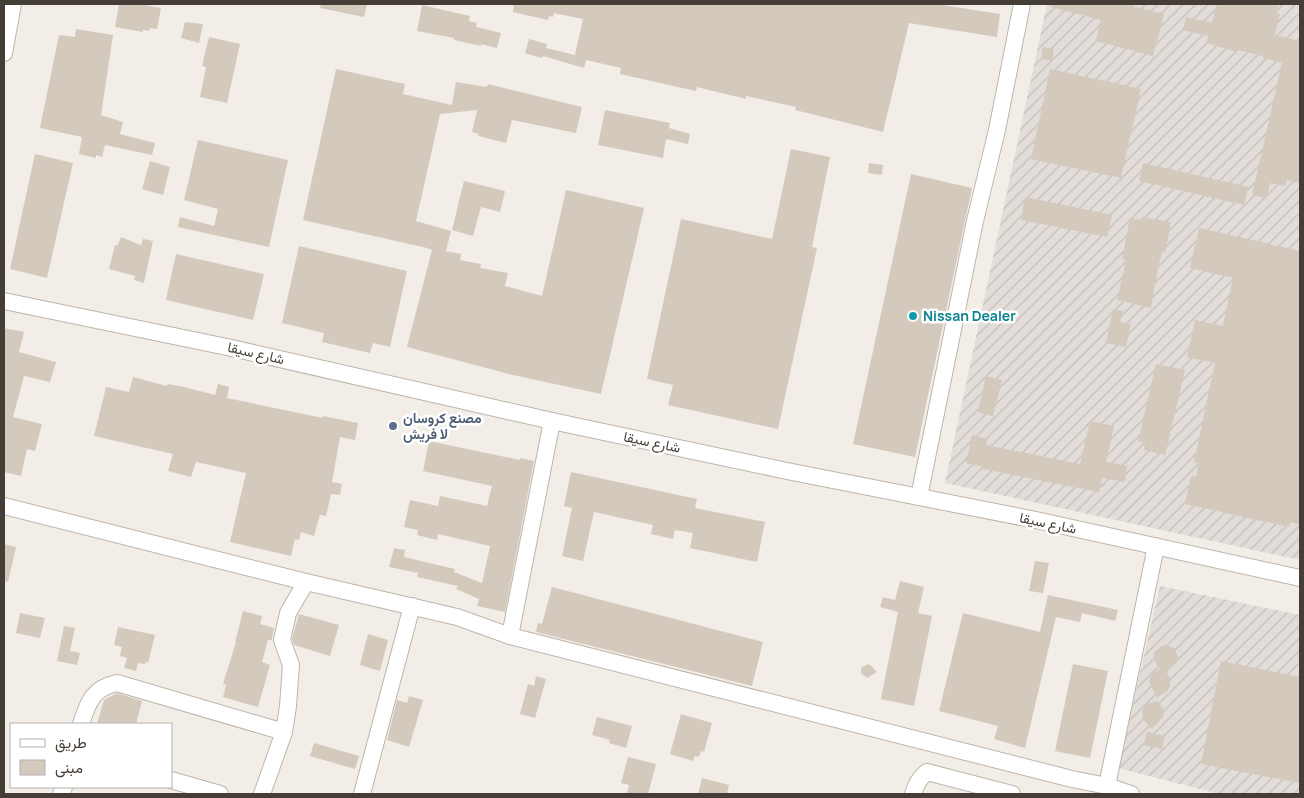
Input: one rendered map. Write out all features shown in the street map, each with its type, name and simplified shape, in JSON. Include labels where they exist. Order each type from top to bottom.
[{"type":"street","points":[[4,53],[13,4]]},
{"type":"street","points":[[919,497],[975,221],[997,130],[1022,4]]},
{"type":"street","name":"شارع سيقا","points":[[4,301],[227,347],[552,421],[787,471],[1036,520],[1300,578]]},
{"type":"street","points":[[510,636],[552,421]]},
{"type":"street","points":[[4,506],[306,582],[457,617],[510,636],[1107,786],[1132,794]]},
{"type":"street","points":[[1107,786],[1156,546]]},
{"type":"street","points":[[262,794],[284,732],[288,706],[291,665],[282,640],[288,613],[306,582]]},
{"type":"street","points":[[362,794],[412,606]]},
{"type":"street","points":[[82,723],[87,705],[97,692],[106,686],[117,683],[284,732]]},
{"type":"street","points":[[913,794],[922,776],[928,772],[1012,794]]},
{"type":"street","points":[[172,780],[220,794]]},
{"type":"shaded area","points":[[1047,4],[1300,4],[1300,560],[945,483]]},
{"type":"shaded area","points":[[1160,586],[1300,615],[1300,794],[1219,794],[1118,768]]},
{"type":"building","points":[[119,4],[139,4],[161,8],[157,29],[150,28],[149,31],[143,30],[143,32],[115,27]]},
{"type":"building","points":[[321,4],[367,4],[364,17],[320,8]]},
{"type":"building","points":[[514,4],[936,4],[1000,14],[997,37],[909,23],[883,132],[795,110],[796,107],[746,96],[746,99],[697,87],[696,91],[620,74],[621,68],[586,60],[584,68],[543,56],[542,58],[525,53],[529,39],[547,44],[546,48],[575,55],[583,19],[554,13],[553,17],[549,16],[548,20],[513,12]]},
{"type":"building","points":[[1051,4],[1123,4],[1164,14],[1153,56],[1096,41],[1101,20],[1051,7]]},
{"type":"building","points":[[1217,4],[1278,4],[1276,13],[1280,14],[1275,35],[1300,41],[1300,183],[1287,180],[1285,186],[1270,183],[1267,198],[1252,195],[1282,63],[1263,58],[1263,56],[1238,50],[1237,52],[1207,43],[1208,36],[1183,30],[1186,17],[1212,23]]},
{"type":"building","points":[[422,5],[470,16],[469,21],[477,23],[476,27],[501,33],[497,48],[417,31]]},
{"type":"building","points":[[185,22],[203,24],[199,43],[181,38]]},
{"type":"building","points":[[76,29],[113,35],[101,115],[123,122],[120,134],[155,143],[152,155],[105,145],[102,157],[96,155],[96,158],[79,154],[82,137],[40,128],[59,35],[75,37]]},
{"type":"building","points":[[209,37],[240,44],[227,103],[200,97],[206,67],[202,66]]},
{"type":"building","points":[[1043,47],[1054,49],[1052,61],[1041,59]]},
{"type":"building","points":[[336,69],[405,84],[403,94],[452,105],[456,82],[487,87],[488,84],[582,107],[576,133],[512,120],[506,143],[478,136],[479,134],[472,132],[477,110],[440,114],[416,221],[451,231],[446,251],[461,254],[460,260],[481,264],[480,268],[508,273],[505,286],[542,296],[566,190],[644,208],[601,394],[513,375],[407,347],[432,250],[303,220]]},
{"type":"building","points":[[1050,69],[1141,89],[1121,178],[1031,159]]},
{"type":"building","points":[[605,110],[670,123],[669,128],[690,134],[688,144],[666,139],[663,158],[598,145]]},
{"type":"building","points":[[198,140],[288,160],[269,247],[178,227],[180,217],[214,226],[218,209],[184,200]]},
{"type":"building","points":[[791,149],[830,157],[812,247],[817,248],[778,429],[668,405],[673,385],[647,379],[681,219],[772,239]]},
{"type":"building","points":[[35,154],[73,163],[47,278],[10,269]]},
{"type":"building","points":[[150,161],[170,167],[163,195],[142,189]]},
{"type":"building","points":[[869,163],[883,165],[882,175],[868,173]]},
{"type":"building","points":[[1143,163],[1248,187],[1244,205],[1139,181]]},
{"type":"building","name":"Nissan Dealer","points":[[911,174],[972,188],[915,457],[853,444]]},
{"type":"building","points":[[464,181],[505,191],[500,212],[481,207],[473,236],[452,230]]},
{"type":"building","points":[[1025,197],[1112,215],[1107,237],[1021,220]]},
{"type":"building","points":[[1142,217],[1171,222],[1165,253],[1162,252],[1158,268],[1151,308],[1117,300],[1124,270],[1125,259],[1122,259],[1130,218],[1141,220]]},
{"type":"building","points":[[1199,228],[1300,251],[1300,525],[1290,522],[1289,527],[1185,504],[1191,476],[1196,477],[1199,463],[1194,462],[1215,363],[1187,357],[1195,320],[1223,326],[1233,278],[1190,268]]},
{"type":"building","points":[[121,237],[141,245],[143,239],[153,241],[144,283],[134,280],[135,276],[109,269],[115,245],[118,245]]},
{"type":"building","points":[[299,246],[407,271],[390,347],[373,343],[370,353],[322,342],[324,333],[282,323]]},
{"type":"building","points":[[176,254],[264,274],[253,320],[166,300]]},
{"type":"building","points":[[1113,309],[1123,311],[1120,322],[1131,324],[1126,347],[1106,343]]},
{"type":"building","points":[[4,328],[24,332],[19,352],[56,362],[50,382],[24,376],[13,417],[42,424],[35,451],[27,449],[21,476],[4,472]]},
{"type":"building","points":[[1156,364],[1185,370],[1165,455],[1144,450],[1145,443],[1138,441]]},
{"type":"building","points":[[986,376],[1002,380],[993,416],[978,412]]},
{"type":"building","points":[[133,377],[167,386],[168,384],[184,387],[215,395],[218,384],[229,387],[227,398],[323,418],[323,416],[358,423],[355,440],[340,437],[332,482],[342,484],[340,495],[331,494],[326,516],[320,515],[314,536],[301,532],[299,540],[295,539],[291,556],[230,542],[246,473],[196,462],[191,477],[168,471],[173,454],[94,436],[106,387],[129,392]]},
{"type":"building","points":[[1090,421],[1114,426],[1106,462],[1127,466],[1125,482],[1102,478],[1099,492],[983,469],[983,467],[966,463],[972,435],[987,439],[986,445],[1080,464]]},
{"type":"building","points":[[429,441],[520,460],[520,458],[534,461],[505,612],[477,606],[479,599],[456,589],[458,586],[417,577],[418,573],[389,567],[394,548],[405,550],[404,557],[455,569],[454,572],[482,583],[490,546],[438,534],[437,540],[417,535],[418,530],[404,527],[410,500],[438,506],[440,496],[487,506],[492,486],[423,471]]},
{"type":"building","points":[[571,472],[697,499],[695,508],[765,522],[757,562],[690,548],[693,533],[675,530],[673,539],[651,534],[653,525],[594,512],[583,561],[562,556],[572,508],[564,506]]},
{"type":"building","points":[[4,544],[16,547],[8,582],[4,581]]},
{"type":"building","points":[[1035,561],[1049,563],[1043,593],[1029,591]]},
{"type":"building","points":[[900,581],[924,587],[918,613],[932,616],[914,706],[881,699],[898,612],[880,607],[883,597],[895,600]]},
{"type":"building","points":[[552,587],[763,642],[752,686],[536,632],[538,623],[542,624]]},
{"type":"building","points":[[1048,595],[1118,610],[1115,621],[1082,613],[1080,622],[1056,617],[1025,748],[994,739],[998,726],[939,711],[963,613],[1040,632]]},
{"type":"building","points":[[243,611],[262,616],[260,624],[274,628],[272,639],[268,640],[262,662],[270,665],[258,707],[223,697],[226,685],[223,684]]},
{"type":"building","points":[[20,613],[45,618],[40,638],[16,633]]},
{"type":"building","points":[[299,614],[339,625],[330,656],[294,645],[292,639]]},
{"type":"building","points":[[64,626],[75,628],[70,651],[80,653],[77,665],[57,661]]},
{"type":"building","points":[[118,627],[155,635],[148,663],[138,663],[136,671],[124,668],[127,658],[120,656],[122,647],[114,645]]},
{"type":"building","points":[[368,634],[388,640],[380,671],[360,665]]},
{"type":"building","points":[[1165,645],[1174,648],[1178,657],[1177,661],[1166,671],[1170,678],[1168,690],[1157,698],[1149,682],[1152,674],[1160,669],[1155,662],[1154,653],[1161,646]]},
{"type":"building","points":[[1221,661],[1300,677],[1300,783],[1201,764]]},
{"type":"building","points":[[869,664],[877,672],[867,678],[861,673],[861,670],[862,667]]},
{"type":"building","points":[[1073,664],[1108,671],[1090,758],[1055,751]]},
{"type":"building","points":[[536,676],[546,679],[535,718],[520,714],[528,684],[534,686]]},
{"type":"building","points":[[117,693],[142,701],[136,723],[97,723],[104,700]]},
{"type":"building","points":[[409,696],[423,700],[409,747],[387,740],[397,700],[407,703]]},
{"type":"building","points":[[1157,701],[1163,708],[1164,716],[1152,729],[1143,719],[1142,711],[1147,704]]},
{"type":"building","points":[[681,714],[712,723],[704,752],[701,751],[699,757],[695,756],[693,761],[670,754]]},
{"type":"building","points":[[597,717],[632,726],[626,748],[609,743],[610,740],[592,735]]},
{"type":"building","points":[[1147,732],[1165,736],[1162,749],[1144,745]]},
{"type":"building","points":[[314,743],[359,756],[355,769],[310,756]]},
{"type":"building","points":[[628,757],[656,764],[648,794],[627,793],[629,785],[621,783]]},
{"type":"building","points":[[702,778],[729,785],[727,794],[698,794]]},
{"type":"place","name":"Nissan Dealer","points":[[913,316]]},
{"type":"place","name":"مصنع كروسان لا فريش","points":[[393,426]]}]
